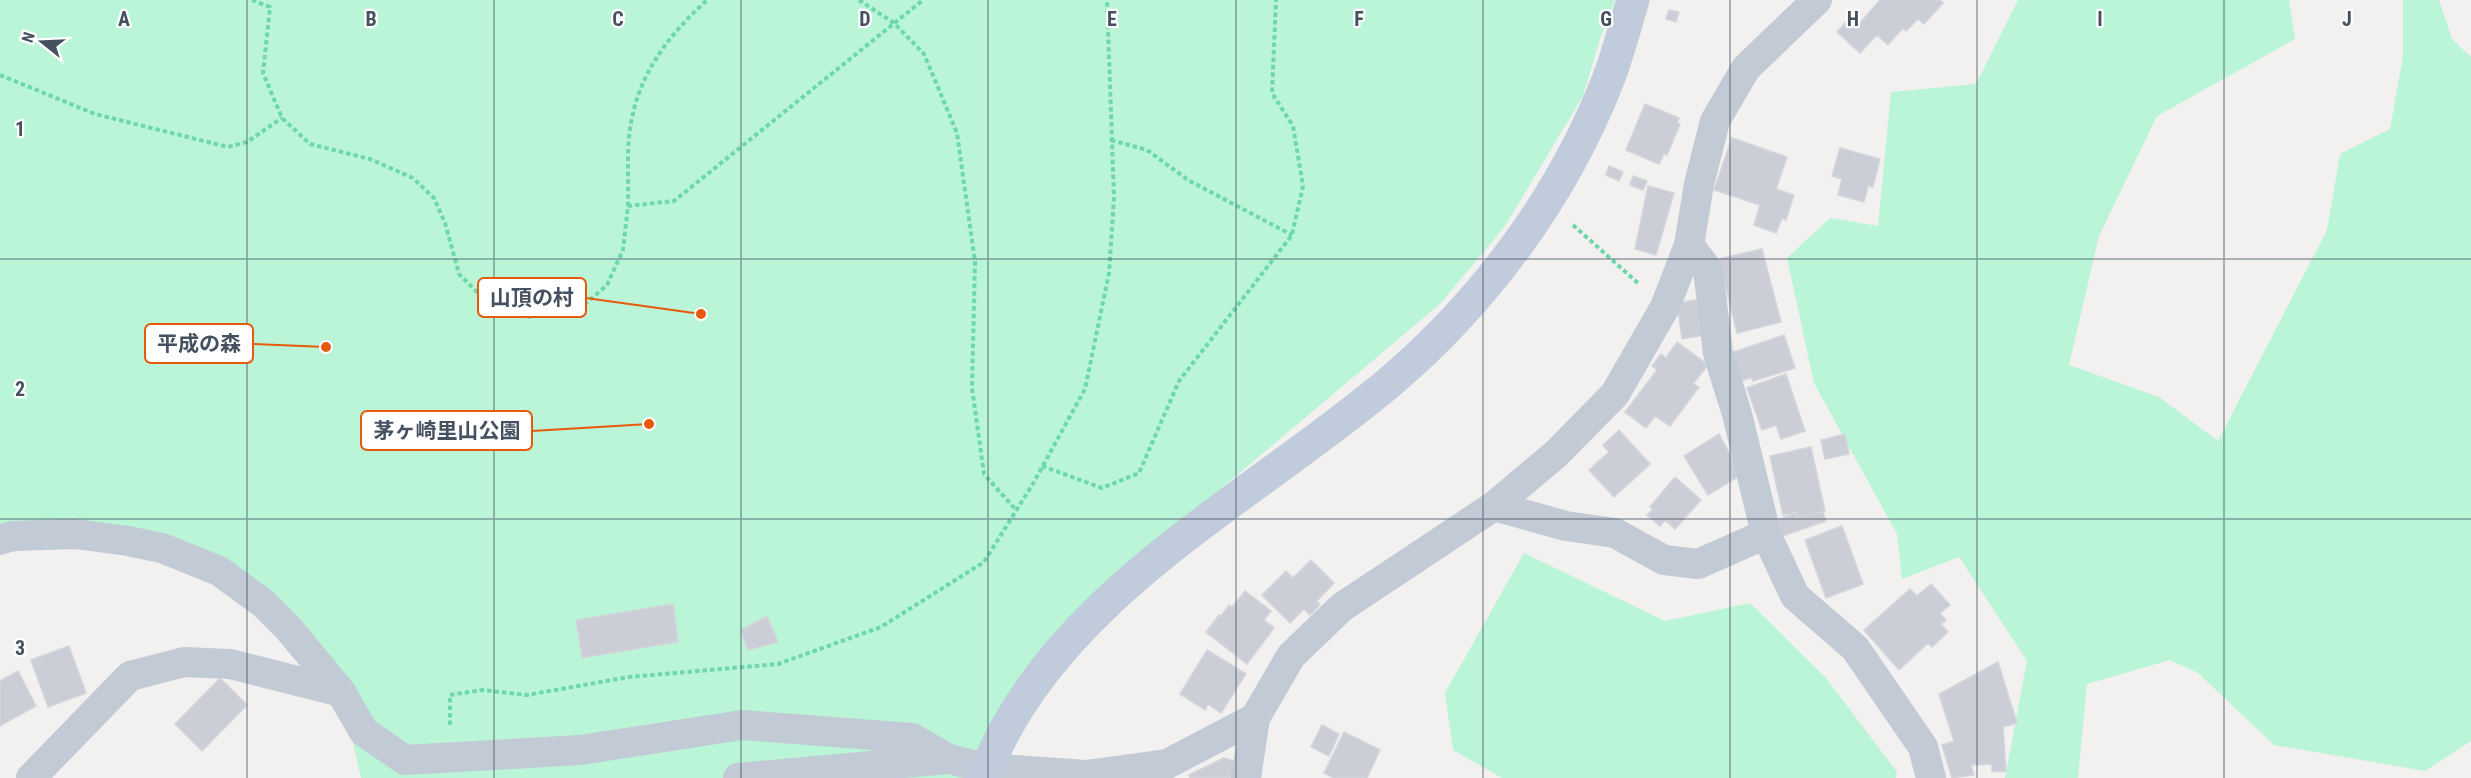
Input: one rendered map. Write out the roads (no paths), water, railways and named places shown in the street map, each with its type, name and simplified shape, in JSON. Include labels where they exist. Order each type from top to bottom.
[{"type":"street","points":[[984,773],[1022,701],[1057,654],[1111,595],[1391,381],[1456,319],[1518,244],[1565,170],[1608,80],[1633,0]]},
{"type":"street","points":[[1246,778],[1256,718],[1291,656],[1342,606],[1494,506],[1556,454],[1615,394],[1665,307],[1689,245],[1715,121],[1746,68],[1817,0]]},
{"type":"street","points":[[1689,245],[1708,270],[1718,353],[1737,414],[1766,534],[1795,596],[1855,648],[1923,747],[1931,778]]},
{"type":"street","points":[[1494,506],[1566,526],[1616,533],[1664,561],[1698,564],[1766,534]]},
{"type":"street","points":[[0,540],[13,536],[75,534],[128,541],[162,548],[219,571],[276,616],[341,692],[364,732],[405,760],[580,750],[742,726],[912,738],[949,759],[984,773],[1086,775],[1167,764],[1256,718]]},
{"type":"street","points":[[32,778],[130,676],[184,662],[230,664],[341,692]]},
{"type":"street","points":[[738,778],[949,759]]},
{"type":"place","name":"山頂の村","points":[[701,314]]},
{"type":"place","name":"平成の森","points":[[326,347]]},
{"type":"place","name":"茅ヶ崎里山公園","points":[[649,424]]}]
